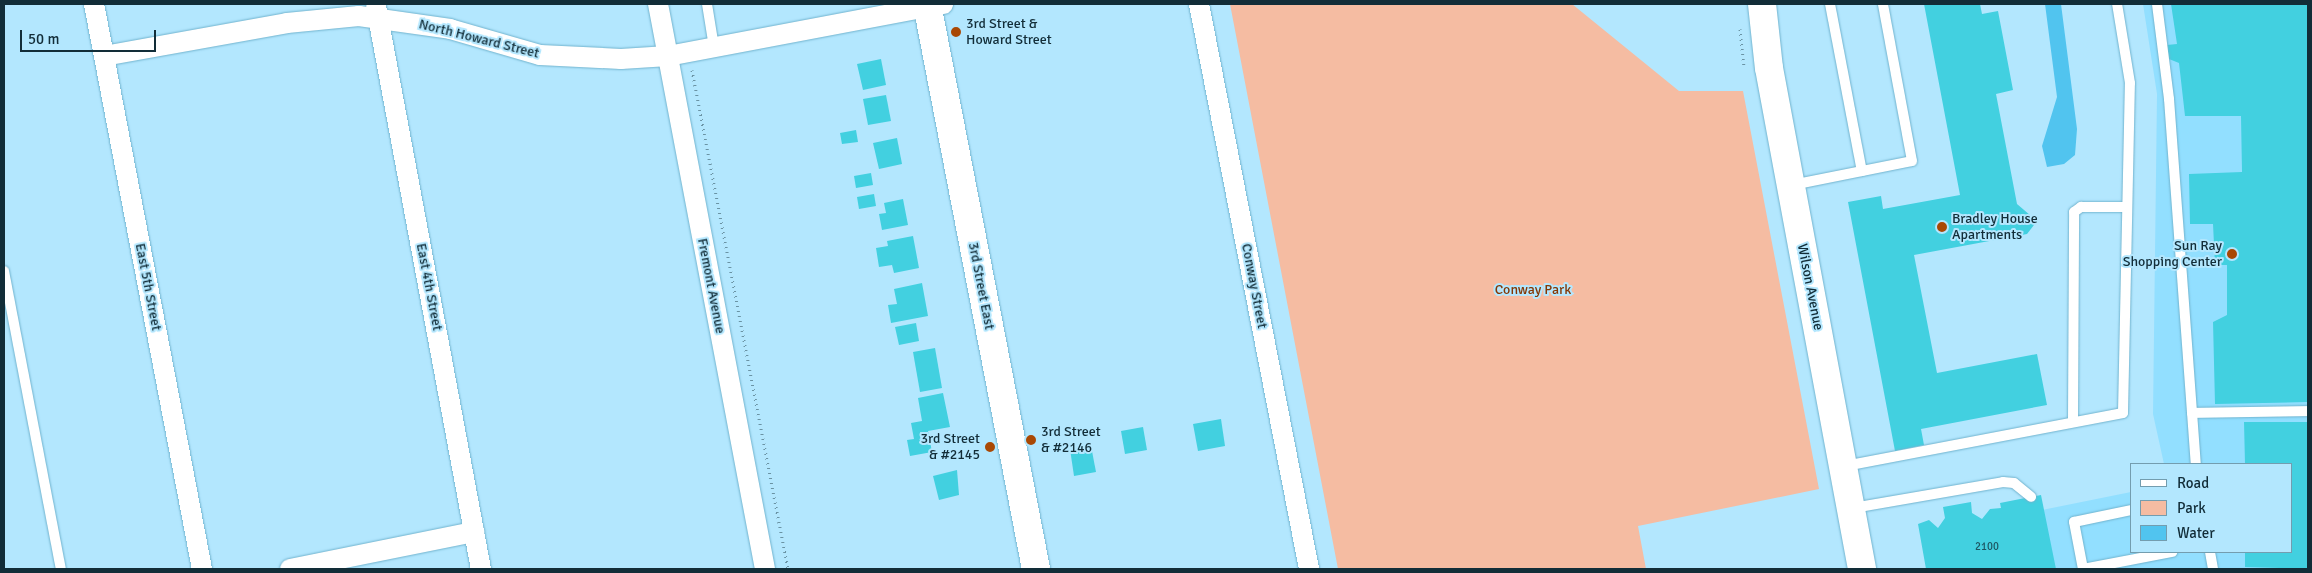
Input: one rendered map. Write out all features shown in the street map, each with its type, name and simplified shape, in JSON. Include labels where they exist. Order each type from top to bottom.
[{"type":"street","name":"East 5th Street","points":[[94,4],[202,569]]},
{"type":"street","name":"Fremont Avenue","points":[[658,4],[765,569]]},
{"type":"street","name":"Conway Street","points":[[1199,4],[1309,569]]},
{"type":"street","name":"Wilson Avenue","points":[[1762,4],[1769,68],[1862,569]]},
{"type":"street","name":"North Howard Street","points":[[104,56],[287,23],[377,10],[540,55],[621,60],[668,56],[932,5]]},
{"type":"street","name":"3rd Street East","points":[[932,5],[1036,569]]},
{"type":"street","name":"East 4th Street","points":[[377,10],[481,569]]},
{"type":"street","points":[[290,569],[474,532]]},
{"type":"lane","points":[[707,4],[714,47]]},
{"type":"lane","points":[[1830,4],[1862,171]]},
{"type":"lane","points":[[1791,185],[1912,161],[1883,4]]},
{"type":"lane","points":[[1844,466],[2122,413],[2130,83],[2117,4]]},
{"type":"lane","points":[[2157,4],[2170,109],[2196,463]]},
{"type":"lane","points":[[2073,422],[2074,212],[2081,207],[2127,207]]},
{"type":"lane","points":[[4,271],[61,569]]},
{"type":"lane","points":[[2192,412],[2308,411]]},
{"type":"lane","points":[[1851,508],[2003,482],[2014,483],[2031,497]]},
{"type":"lane","points":[[2130,510],[2074,522],[2083,569],[2167,553]]},
{"type":"lane","points":[[2210,553],[2213,569]]},
{"type":"path","points":[[692,69],[788,569]]},
{"type":"shaded area","name":"Sun Ray Shopping Center","points":[[2143,4],[2308,4],[2308,569],[2053,569],[2042,510],[2130,492],[2130,553],[2292,553],[2292,463],[2164,463],[2153,414],[2157,94]]},
{"type":"green space","name":"Conway Park","points":[[1230,4],[1572,4],[1679,91],[1743,91],[1819,489],[1638,526],[1646,569],[1338,569]]},
{"type":"water","points":[[2045,4],[2061,4],[2077,129],[2075,155],[2064,164],[2047,167],[2042,146],[2057,97]]},
{"type":"building","name":"Bradley House Apartments","points":[[1924,4],[1980,4],[1982,14],[1998,11],[2013,90],[1996,94],[2017,204],[2037,221],[2027,234],[1914,255],[1937,373],[2037,354],[2047,405],[1921,429],[1924,445],[1895,451],[1848,202],[1881,196],[1883,209],[1960,195]]},
{"type":"building","points":[[2171,4],[2308,4],[2308,402],[2215,404],[2213,322],[2227,315],[2227,265],[2215,265],[2213,224],[2190,224],[2189,174],[2242,172],[2241,116],[2185,116],[2179,63],[2169,59],[2167,45],[2177,44]]},
{"type":"building","points":[[881,59],[886,85],[863,90],[857,64]]},
{"type":"building","points":[[886,95],[891,121],[868,125],[863,99]]},
{"type":"building","points":[[856,130],[858,142],[842,144],[840,133]]},
{"type":"building","points":[[897,138],[902,164],[879,169],[873,143]]},
{"type":"building","points":[[871,173],[873,185],[856,188],[854,176]]},
{"type":"building","points":[[874,194],[876,206],[859,209],[857,197]]},
{"type":"building","points":[[903,199],[908,225],[882,230],[879,214],[886,213],[884,203]]},
{"type":"building","points":[[913,236],[919,268],[894,273],[892,265],[879,267],[876,248],[888,246],[887,241]]},
{"type":"building","points":[[922,283],[928,316],[891,323],[888,305],[897,304],[894,289]]},
{"type":"building","points":[[916,323],[919,341],[899,345],[895,327]]},
{"type":"building","points":[[935,348],[942,388],[920,392],[913,352]]},
{"type":"building","points":[[943,393],[950,427],[928,431],[932,452],[910,456],[907,440],[914,439],[911,423],[922,421],[918,398]]},
{"type":"building","points":[[1221,419],[1225,446],[1198,451],[1193,424]]},
{"type":"building","points":[[2244,422],[2308,422],[2308,569],[2245,567],[2245,553],[2292,553],[2292,463],[2245,463]]},
{"type":"building","points":[[1143,427],[1147,450],[1125,454],[1121,431]]},
{"type":"building","points":[[1091,446],[1096,472],[1074,476],[1070,449]]},
{"type":"building","points":[[957,470],[959,495],[939,500],[933,476]]},
{"type":"building","points":[[2041,495],[2056,569],[1926,569],[1918,524],[1929,520],[1938,528],[1945,518],[1943,507],[1971,502],[1972,513],[1982,519],[1990,509],[2001,508],[2000,503]]},
{"type":"place","name":"3rd Street & Howard Street","points":[[956,32]]},
{"type":"place","name":"Bradley House Apartments","points":[[1942,227]]},
{"type":"place","name":"Sun Ray Shopping Center","points":[[2232,254]]},
{"type":"place","name":"3rd Street & #2146","points":[[1031,440]]},
{"type":"place","name":"3rd Street & #2145","points":[[990,447]]}]
